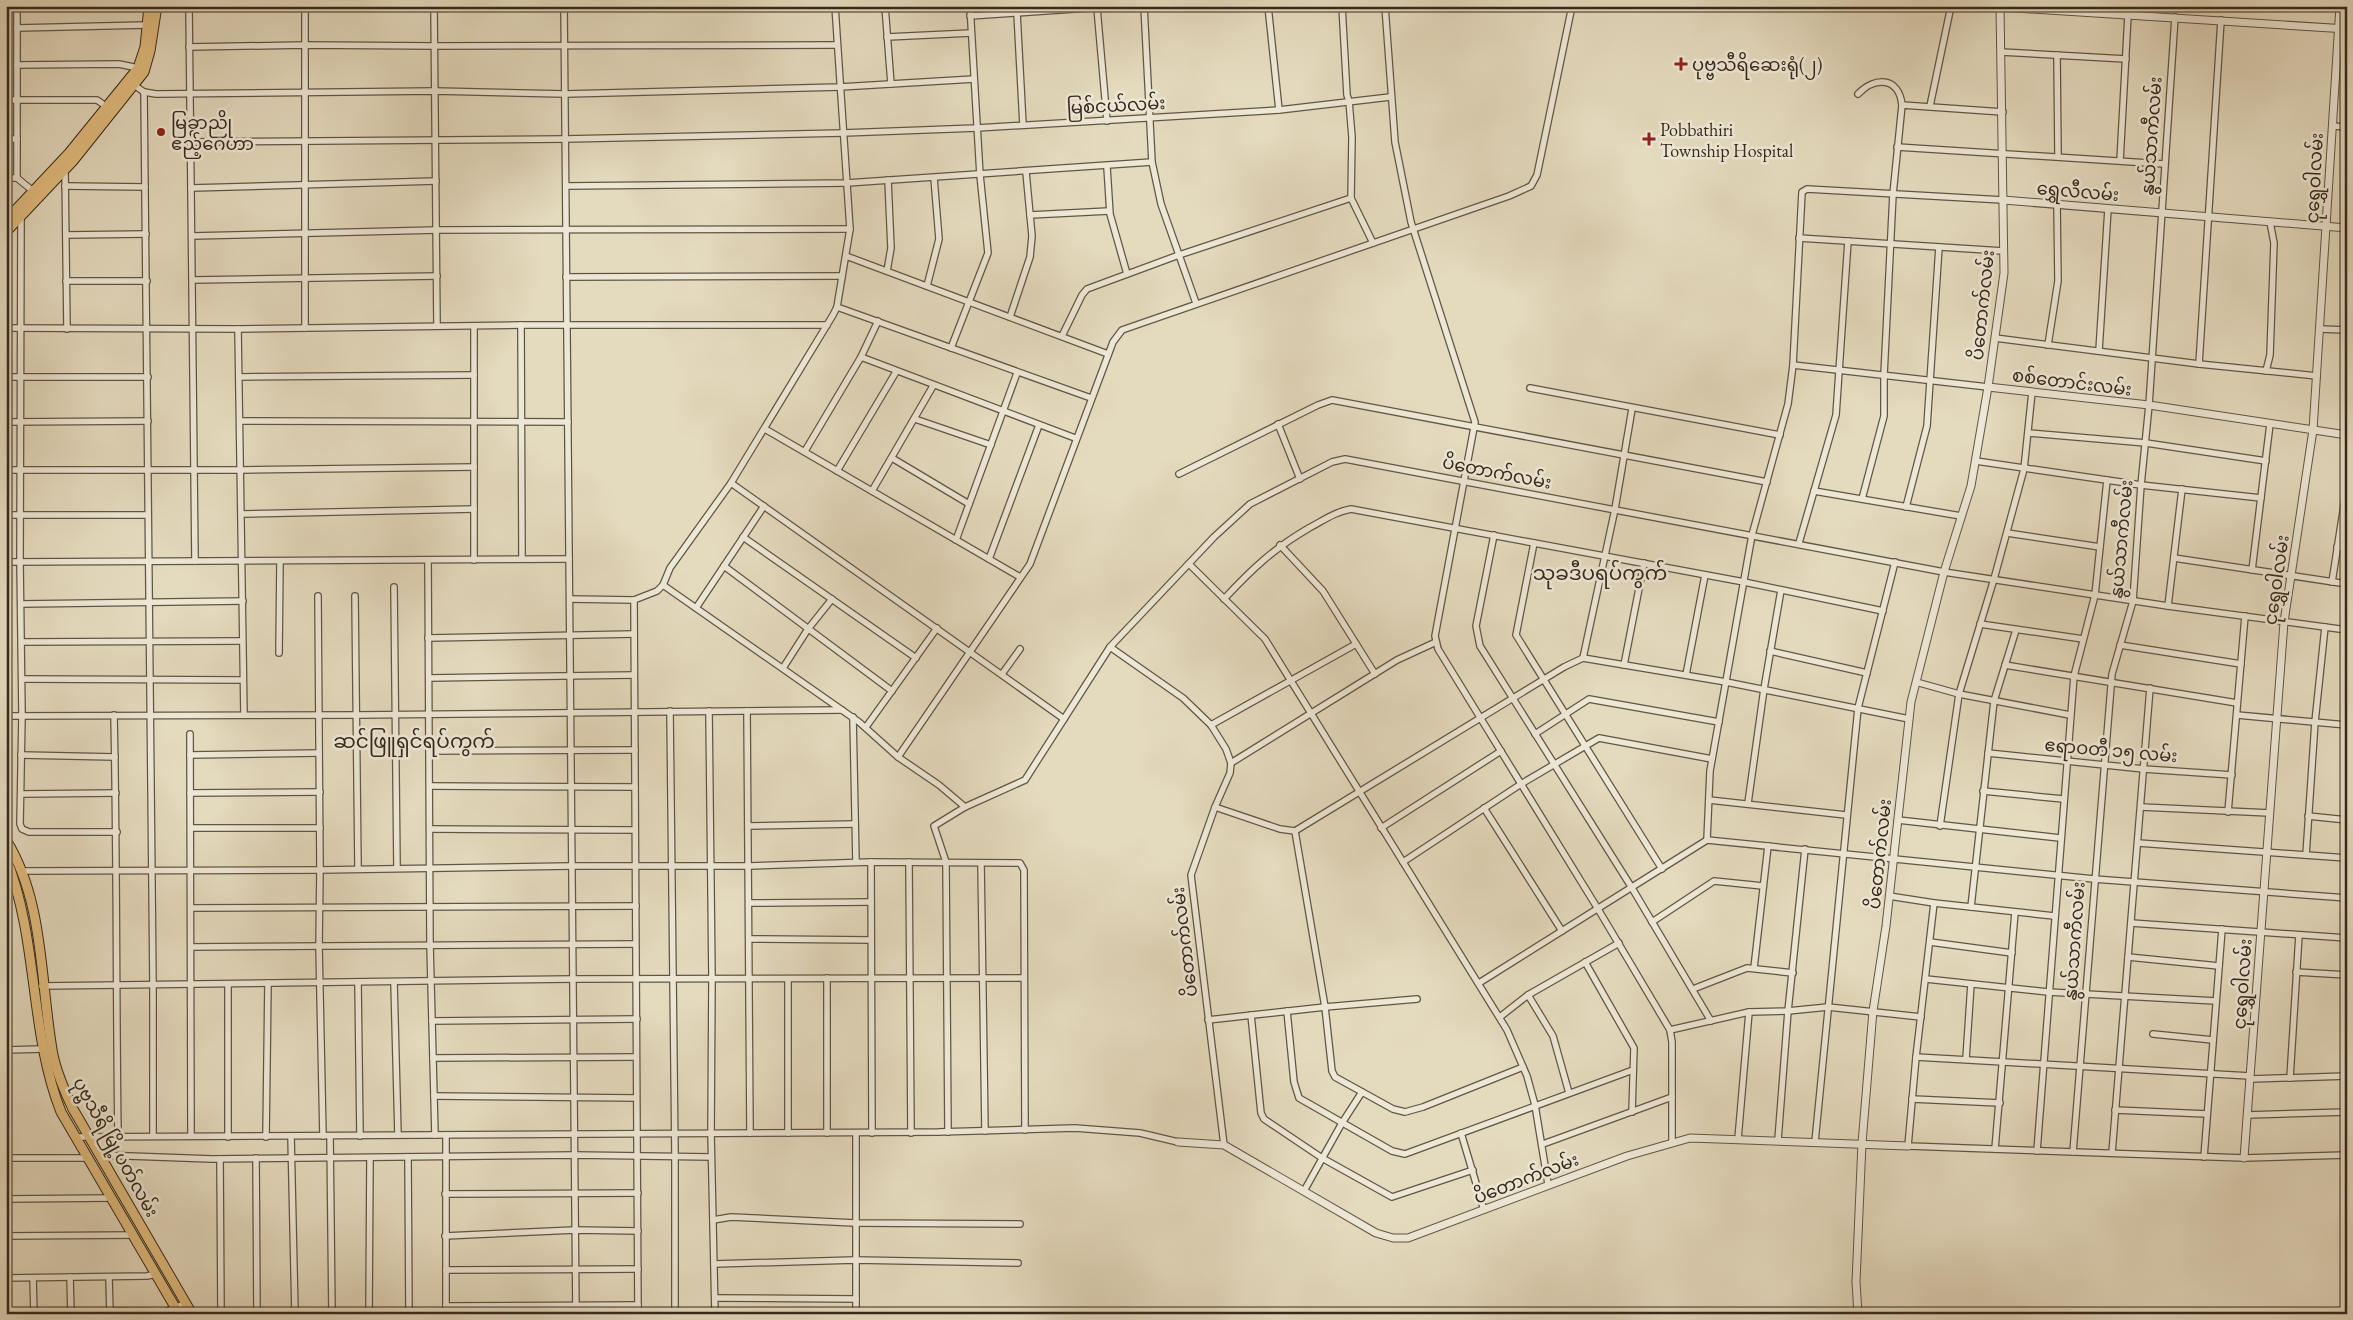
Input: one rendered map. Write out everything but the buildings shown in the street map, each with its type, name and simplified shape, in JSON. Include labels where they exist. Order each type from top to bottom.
[{"type":"main road","points":[[11,216],[65,170],[69,158],[138,68],[145,47],[149,6]]},
{"type":"main road","points":[[6,232],[11,216],[33,191],[69,158],[144,72],[150,51],[157,6]]},
{"type":"main road","name":"ပုဗ္ဗသီရိ မြို့ပတ်လမ်း","points":[[6,840],[22,871],[32,908],[56,1065],[73,1109],[192,1314]]},
{"type":"main road","name":"ပုဗ္ဗသီရိ မြို့ပတ်လမ်း","points":[[6,858],[23,911],[43,1050],[61,1112],[178,1311]]},
{"type":"street","points":[[17,6],[17,178]]},
{"type":"street","points":[[189,6],[194,329],[195,561]]},
{"type":"street","points":[[304,6],[305,328]]},
{"type":"street","points":[[434,6],[437,326]]},
{"type":"street","points":[[564,6],[573,906],[571,943],[574,1018],[576,1314]]},
{"type":"street","points":[[570,599],[634,600],[657,591],[663,585],[670,568],[731,483],[837,307],[850,229],[835,6]]},
{"type":"street","points":[[885,6],[892,84]]},
{"type":"street","points":[[951,348],[988,253],[980,175],[970,6]]},
{"type":"street","points":[[970,16],[1119,6]]},
{"type":"street","points":[[1144,6],[1152,162],[1162,204],[1196,303]]},
{"type":"street","points":[[1268,6],[1279,110]]},
{"type":"street","points":[[1342,6],[1347,95],[1352,137],[1351,198],[1373,243]]},
{"type":"street","points":[[1385,6],[1394,142],[1413,229],[1475,422],[1435,636],[1436,642],[1438,649],[1619,943],[1670,1030],[1672,1042],[1672,1142]]},
{"type":"street","points":[[898,757],[1030,564],[1075,438],[1108,354],[1122,330],[1509,196],[1531,186],[1537,175],[1572,6]]},
{"type":"street","points":[[1930,106],[1951,6]]},
{"type":"street","name":"ငုရွှေဝါလမ်း","points":[[2244,1158],[2284,622],[2313,430],[2340,6]]},
{"type":"street","points":[[2000,7],[2347,28]]},
{"type":"street","name":"ပိတောက်လမ်း","points":[[1858,1314],[1856,1282],[1862,1143],[1873,1011],[1889,896],[1909,719],[1916,682],[1944,572],[1962,516],[1976,461],[2004,273],[2000,7]]},
{"type":"street","points":[[1097,8],[1106,121]]},
{"type":"street","points":[[1017,13],[1023,125]]},
{"type":"street","points":[[2120,161],[2128,14]]},
{"type":"street","name":"နွယ်သာကီလမ်း","points":[[2073,1152],[2111,682],[2133,601],[2149,405],[2175,17]]},
{"type":"street","points":[[2199,364],[2221,20]]},
{"type":"street","points":[[17,28],[147,25]]},
{"type":"street","points":[[887,36],[971,32]]},
{"type":"street","points":[[189,47],[304,44],[435,46],[837,45]]},
{"type":"street","points":[[2001,52],[2126,59]]},
{"type":"street","points":[[2057,55],[2058,156]]},
{"type":"street","points":[[17,65],[120,64],[138,68]]},
{"type":"street","points":[[134,85],[144,92],[190,94],[435,91],[565,94],[840,87],[974,79]]},
{"type":"street","points":[[1858,94],[1871,83],[1882,82],[1896,89],[1900,94],[1902,105],[1890,244],[1884,416],[1862,499]]},
{"type":"street","points":[[144,92],[148,377],[153,1136]]},
{"type":"street","name":"မြစ်ငယ်လမ်း","points":[[191,142],[565,139],[977,128],[1279,110],[1390,97]]},
{"type":"street","points":[[6,100],[96,100],[107,107]]},
{"type":"street","points":[[1902,105],[2003,112]]},
{"type":"street","points":[[2332,126],[2347,127]]},
{"type":"street","points":[[6,140],[17,139]]},
{"type":"street","points":[[1897,147],[2003,152],[2164,164]]},
{"type":"street","points":[[566,186],[847,183],[1152,162]]},
{"type":"street","points":[[1107,166],[1109,211],[1127,274]]},
{"type":"street","points":[[65,170],[67,329]]},
{"type":"street","points":[[1010,317],[1030,257],[1030,216],[1026,172]]},
{"type":"street","points":[[6,178],[17,178],[33,191]]},
{"type":"street","points":[[927,286],[939,239],[934,178]]},
{"type":"street","points":[[887,271],[892,248],[888,180]]},
{"type":"street","points":[[191,188],[436,181]]},
{"type":"street","points":[[65,186],[145,187]]},
{"type":"street","name":"ရွှေလီလမ်း","points":[[1799,238],[1801,194],[1807,190],[2057,203],[2108,209],[2347,228]]},
{"type":"street","points":[[1062,336],[1087,289],[1179,255],[1351,198]]},
{"type":"street","points":[[2048,345],[2058,281],[2057,203]]},
{"type":"street","points":[[2099,351],[2108,209]]},
{"type":"street","points":[[1030,216],[1109,211]]},
{"type":"street","points":[[11,216],[19,328],[20,377],[22,642],[20,824],[25,831],[116,832]]},
{"type":"street","points":[[2266,371],[2270,355],[2274,243],[2270,222]]},
{"type":"street","points":[[192,236],[437,230],[850,229]]},
{"type":"street","points":[[66,234],[146,234]]},
{"type":"street","points":[[1707,840],[1712,759],[1752,534],[1788,404],[1793,365],[1799,238],[2003,251]]},
{"type":"street","points":[[1799,543],[1836,415],[1848,241]]},
{"type":"street","points":[[1906,507],[1928,426],[1939,247]]},
{"type":"street","points":[[846,256],[1108,354]]},
{"type":"street","points":[[193,280],[437,276]]},
{"type":"street","points":[[566,278],[842,276]]},
{"type":"street","points":[[66,281],[147,281]]},
{"type":"street","points":[[837,307],[1091,398]]},
{"type":"street","points":[[805,451],[861,357],[878,321]]},
{"type":"street","points":[[6,328],[147,330],[521,325],[827,324]]},
{"type":"street","points":[[521,325],[522,559]]},
{"type":"street","points":[[474,326],[474,560]]},
{"type":"street","points":[[238,329],[243,561],[241,641],[244,715]]},
{"type":"street","points":[[2320,329],[2347,330]]},
{"type":"street","points":[[1995,338],[2199,364],[2317,376]]},
{"type":"street","points":[[861,357],[896,372],[1075,438]]},
{"type":"street","name":"စစ်တောင်းလမ်း","points":[[1793,365],[2149,405],[2347,435]]},
{"type":"street","points":[[837,471],[896,372]]},
{"type":"street","points":[[956,540],[1017,373]]},
{"type":"street","points":[[239,377],[474,375]]},
{"type":"street","points":[[6,378],[148,377]]},
{"type":"street","points":[[872,492],[933,386]]},
{"type":"street","points":[[1530,388],[1780,435]]},
{"type":"street","points":[[1940,826],[1959,694],[1994,579],[2024,469],[2032,392]]},
{"type":"street","points":[[1179,474],[1318,404],[1332,400],[1767,482]]},
{"type":"street","points":[[1583,658],[1615,509],[1632,408]]},
{"type":"street","points":[[914,419],[991,444]]},
{"type":"street","points":[[6,422],[148,421]]},
{"type":"street","points":[[240,422],[568,422]]},
{"type":"street","points":[[1278,424],[1300,478]]},
{"type":"street","points":[[2252,570],[2270,424]]},
{"type":"street","points":[[989,559],[1040,425]]},
{"type":"street","points":[[765,428],[1020,578]]},
{"type":"street","points":[[2028,433],[2146,443],[2266,461]]},
{"type":"street","points":[[892,458],[969,504]]},
{"type":"street","name":"ပိတောက်လမ်း","points":[[946,862],[934,826],[965,807],[1026,780],[1110,647],[1189,564],[1250,504],[1332,462],[1345,459],[1752,534],[1944,572],[2133,601],[2347,630]]},
{"type":"street","points":[[1976,461],[2141,485],[2261,498]]},
{"type":"street","points":[[6,470],[474,468]]},
{"type":"street","points":[[2037,1151],[2057,874],[2074,676],[2096,595],[2107,480]]},
{"type":"street","points":[[731,483],[1064,719]]},
{"type":"street","points":[[2332,582],[2345,509],[2347,486]]},
{"type":"street","points":[[1814,490],[1962,516]]},
{"type":"street","points":[[2168,606],[2182,490]]},
{"type":"street","points":[[696,608],[764,506]]},
{"type":"street","points":[[242,514],[474,509]]},
{"type":"street","points":[[1224,599],[1255,566],[1280,545],[1336,512],[1351,509],[1744,582],[1883,611]]},
{"type":"street","points":[[6,515],[148,515]]},
{"type":"street","points":[[2007,533],[2100,547]]},
{"type":"street","points":[[1494,535],[1476,634],[1480,646],[1632,888],[1711,1021]]},
{"type":"street","points":[[743,537],[916,658]]},
{"type":"street","points":[[1534,543],[1516,635],[1662,869]]},
{"type":"street","points":[[1280,545],[1323,591],[1375,674]]},
{"type":"street","points":[[2337,547],[2347,548]]},
{"type":"street","points":[[2174,558],[2347,584]]},
{"type":"street","points":[[6,562],[569,559]]},
{"type":"street","points":[[428,560],[430,945],[435,1135]]},
{"type":"street","points":[[280,561],[280,653]]},
{"type":"street","points":[[1815,1142],[1842,853],[1858,708],[1895,562]]},
{"type":"street","points":[[1624,664],[1644,563]]},
{"type":"street","points":[[1189,564],[1265,639],[1358,792],[1500,1017],[1523,1067],[1535,1105],[1543,1144],[1548,1184]]},
{"type":"street","points":[[724,566],[892,691]]},
{"type":"street","points":[[1686,675],[1705,575]]},
{"type":"street","points":[[663,585],[853,717],[898,757],[938,784],[965,807]]},
{"type":"street","points":[[394,587],[397,868]]},
{"type":"street","points":[[1748,803],[1764,689],[1781,590]]},
{"type":"street","points":[[318,596],[319,946],[323,1136]]},
{"type":"street","points":[[355,596],[358,716],[358,868]]},
{"type":"street","points":[[783,668],[808,629],[832,599]]},
{"type":"street","points":[[634,600],[638,1314]]},
{"type":"street","points":[[21,604],[149,604],[243,601]]},
{"type":"street","points":[[2228,812],[2245,616]]},
{"type":"street","points":[[1980,624],[2083,639]]},
{"type":"street","points":[[2306,855],[2315,722],[2325,627]]},
{"type":"street","points":[[866,727],[937,628]]},
{"type":"street","points":[[1970,907],[1994,701],[2016,630]]},
{"type":"street","points":[[428,638],[634,634]]},
{"type":"street","points":[[22,642],[241,641]]},
{"type":"street","points":[[1110,647],[1183,698],[1211,725],[1226,750],[1231,763],[1397,660],[1436,642]]},
{"type":"street","points":[[1211,725],[1356,644]]},
{"type":"street","points":[[2120,645],[2241,664]]},
{"type":"street","points":[[1002,674],[1020,649]]},
{"type":"street","points":[[1770,651],[1867,673]]},
{"type":"street","points":[[1215,807],[1280,829],[1295,831],[1544,679],[1583,658],[1764,689],[1909,719]]},
{"type":"street","points":[[2005,664],[2237,703]]},
{"type":"street","points":[[429,678],[634,675]]},
{"type":"street","points":[[22,679],[243,680]]},
{"type":"street","points":[[1916,682],[1959,694],[2070,715]]},
{"type":"street","points":[[2112,1153],[2150,688]]},
{"type":"street","points":[[1534,734],[1589,700],[1719,722]]},
{"type":"street","points":[[6,716],[150,714],[358,716],[571,714],[634,711],[842,710]]},
{"type":"street","points":[[670,711],[673,865],[675,1314]]},
{"type":"street","points":[[708,711],[712,979],[711,1157],[715,1314]]},
{"type":"street","points":[[747,711],[750,1133]]},
{"type":"street","points":[[114,714],[118,871],[116,985],[118,1136]]},
{"type":"street","points":[[2237,715],[2347,725]]},
{"type":"street","points":[[853,717],[856,862]]},
{"type":"street","points":[[190,734],[191,1136]]},
{"type":"street","points":[[1402,862],[1521,784],[1599,738],[1712,759]]},
{"type":"street","points":[[430,751],[635,750]]},
{"type":"street","points":[[1381,828],[1501,751]]},
{"type":"street","points":[[190,755],[319,753]]},
{"type":"street","name":"ဧရာဝတီ ၁၅ လမ်း","points":[[1988,753],[2144,770],[2232,775]]},
{"type":"street","points":[[21,755],[115,757]]},
{"type":"street","name":"ပိတောက်လမ်း","points":[[1224,1145],[1192,875],[1215,807],[1230,773],[1231,763]]},
{"type":"street","points":[[430,786],[635,787]]},
{"type":"street","points":[[1983,791],[2063,799]]},
{"type":"street","points":[[190,793],[320,792]]},
{"type":"street","points":[[20,794],[116,793]]},
{"type":"street","points":[[1708,800],[1846,815]]},
{"type":"street","points":[[2141,807],[2270,813]]},
{"type":"street","points":[[1484,808],[1562,931]]},
{"type":"street","points":[[2308,816],[2347,820]]},
{"type":"street","points":[[1898,820],[2060,838]]},
{"type":"street","points":[[748,826],[855,824]]},
{"type":"street","points":[[190,828],[320,828]]},
{"type":"street","points":[[430,829],[635,830]]},
{"type":"street","points":[[1295,831],[1325,1006],[1332,1071],[1335,1077],[1393,1109],[1405,1112],[1423,1107],[1523,1067]]},
{"type":"street","points":[[1478,983],[1707,840],[2094,878],[2347,898]]},
{"type":"street","points":[[2138,843],[2347,858]]},
{"type":"street","points":[[1754,968],[1768,846]]},
{"type":"street","points":[[1778,1140],[1788,1011],[1805,850]]},
{"type":"street","points":[[22,871],[320,870],[635,865],[749,866],[856,862],[1017,862],[1023,864],[1025,1130]]},
{"type":"street","points":[[870,862],[872,1133]]},
{"type":"street","points":[[909,862],[911,1133]]},
{"type":"street","points":[[946,862],[948,1132]]},
{"type":"street","points":[[981,863],[985,1131]]},
{"type":"street","points":[[1652,922],[1714,880],[1763,886]]},
{"type":"street","points":[[1889,896],[1934,904],[2054,916]]},
{"type":"street","points":[[749,903],[870,902]]},
{"type":"street","points":[[1908,1146],[1916,1057],[1934,904]]},
{"type":"street","points":[[191,908],[431,905],[636,906]]},
{"type":"street","points":[[1995,1149],[2004,1061],[2015,912]]},
{"type":"street","points":[[2132,923],[2347,938]]},
{"type":"street","points":[[2204,1157],[2222,929]]},
{"type":"street","points":[[2290,1078],[2299,935]]},
{"type":"street","points":[[750,939],[870,940]]},
{"type":"street","points":[[1930,942],[2012,953]]},
{"type":"street","points":[[1500,1017],[1528,995],[1619,943]]},
{"type":"street","points":[[191,947],[635,944]]},
{"type":"street","points":[[2128,958],[2219,966]]},
{"type":"street","points":[[1585,962],[1634,1048],[1632,1112]]},
{"type":"street","points":[[1692,989],[1748,968],[1793,973]]},
{"type":"street","points":[[2296,972],[2347,975]]},
{"type":"street","points":[[827,978],[827,1133]]},
{"type":"street","points":[[35,985],[573,979],[1023,978]]},
{"type":"street","points":[[788,979],[788,1133]]},
{"type":"street","points":[[1926,979],[2048,992],[2216,1001]]},
{"type":"street","points":[[358,982],[360,1136]]},
{"type":"street","points":[[394,982],[398,1135]]},
{"type":"street","points":[[266,1137],[268,983]]},
{"type":"street","points":[[228,984],[228,1137]]},
{"type":"street","points":[[1966,1059],[1972,984]]},
{"type":"street","points":[[1528,995],[1553,1036],[1569,1093]]},
{"type":"street","points":[[1208,1020],[1325,1006],[1417,999]]},
{"type":"street","points":[[1670,1030],[1749,1012],[1828,1007],[1921,1017]]},
{"type":"street","points":[[1287,1011],[1294,1082],[1299,1098],[1392,1151],[1406,1154],[1633,1070]]},
{"type":"street","points":[[1738,1139],[1749,1012]]},
{"type":"street","points":[[1251,1015],[1261,1113],[1264,1119],[1322,1158],[1392,1197],[1473,1170]]},
{"type":"street","points":[[432,1021],[574,1018],[637,1019]]},
{"type":"street","points":[[2153,1034],[2213,1040]]},
{"type":"street","points":[[6,1050],[43,1050]]},
{"type":"street","points":[[433,1058],[636,1057]]},
{"type":"street","points":[[1916,1057],[2210,1073],[2250,1078],[2347,1076]]},
{"type":"street","points":[[1304,1191],[1342,1122],[1362,1092]]},
{"type":"street","points":[[434,1096],[636,1098]]},
{"type":"street","points":[[1543,1144],[1672,1097]]},
{"type":"street","points":[[1912,1099],[2000,1102]]},
{"type":"street","points":[[2115,1110],[2207,1114]]},
{"type":"street","points":[[2247,1115],[2347,1112]]},
{"type":"street","points":[[75,1137],[911,1133],[1075,1128],[1140,1133],[1178,1142]]},
{"type":"street","points":[[856,1133],[856,1314]]},
{"type":"street","points":[[1461,1133],[1484,1210]]},
{"type":"street","points":[[446,1135],[446,1314]]},
{"type":"street","points":[[292,1136],[295,1314]]},
{"type":"street","points":[[330,1136],[332,1314]]},
{"type":"street","name":"ပိတောက်လမ်း","points":[[1178,1142],[1224,1145],[1376,1233],[1393,1238],[1408,1238],[1548,1184],[1672,1142],[1690,1138],[1862,1143]]},
{"type":"street","points":[[1862,1143],[2244,1158],[2347,1155]]},
{"type":"street","points":[[101,1155],[220,1159],[575,1155],[711,1157]]},
{"type":"street","points":[[408,1157],[409,1314]]},
{"type":"street","points":[[6,1158],[87,1158]]},
{"type":"street","points":[[256,1158],[257,1314]]},
{"type":"street","points":[[370,1158],[370,1314]]},
{"type":"street","points":[[220,1159],[221,1314]]},
{"type":"street","points":[[445,1194],[638,1193]]},
{"type":"street","points":[[6,1199],[112,1198]]},
{"type":"street","points":[[713,1220],[731,1217],[855,1223],[1020,1224]]},
{"type":"street","points":[[446,1236],[575,1230],[638,1231]]},
{"type":"street","points":[[6,1236],[134,1235]]},
{"type":"street","points":[[714,1264],[855,1260],[1018,1263]]},
{"type":"street","points":[[446,1270],[638,1269]]},
{"type":"street","points":[[6,1278],[147,1276],[156,1274]]},
{"type":"street","points":[[70,1277],[71,1314]]},
{"type":"street","points":[[109,1277],[110,1313],[178,1311],[186,1304]]},
{"type":"street","points":[[33,1278],[34,1314]]},
{"type":"street","points":[[715,1298],[856,1299]]},
{"type":"street","points":[[446,1306],[638,1305]]},
{"type":"place","name":"ပုဗ္ဗသီရိဆေးရုံ(၂)","points":[[1681,64]]},
{"type":"place","name":"မြခွာညို ဧည့်ဂေဟာ","points":[[161,132]]},
{"type":"place","name":"Pobbathiri Township Hospital","points":[[1649,139]]},
{"type":"district","name":"သုခဒီပရပ်ကွက်","points":[[1600,573]]},
{"type":"district","name":"ဆင်ဖြူရှင်ရပ်ကွက်","points":[[414,741]]}]
